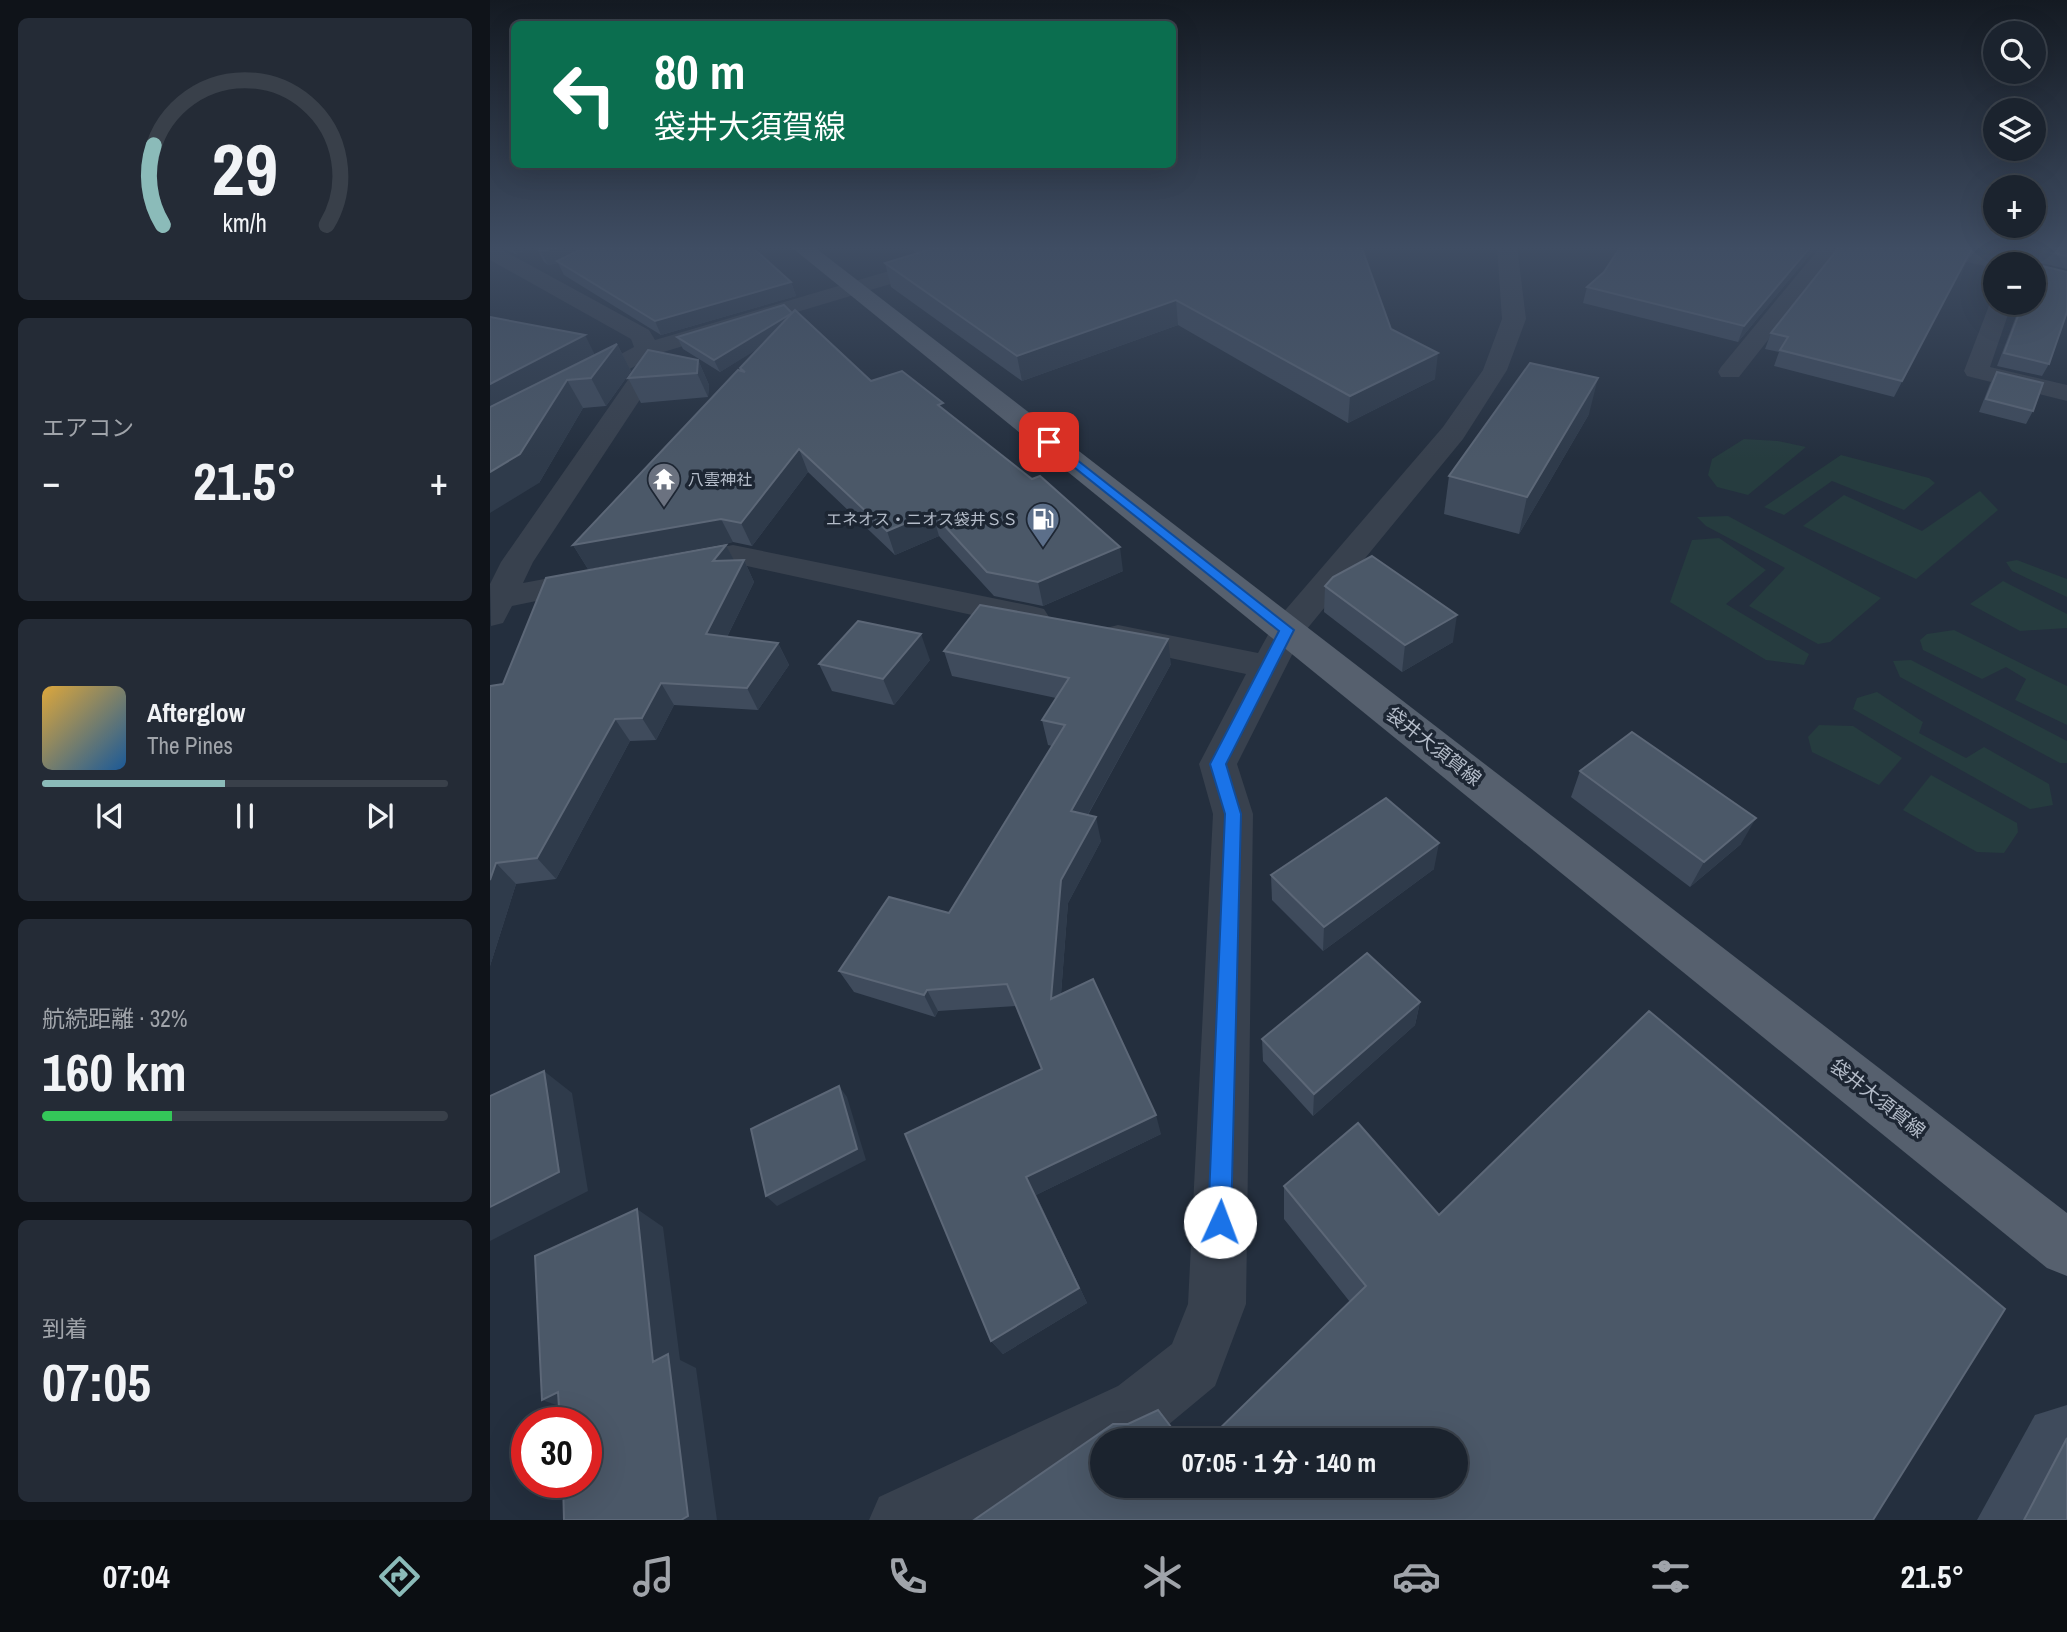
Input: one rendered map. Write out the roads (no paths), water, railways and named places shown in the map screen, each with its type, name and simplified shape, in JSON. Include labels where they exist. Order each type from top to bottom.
[{"type":"main road","name":"袋井大須賀線","points":[[889,317],[1277,649],[2067,1248]]},
{"type":"street","points":[[495,608],[517,562],[652,363],[641,335],[613,317]]},
{"type":"street","points":[[490,435],[646,350],[757,317]]},
{"type":"street","points":[[902,1520],[1140,1408],[1194,1365],[1217,1304],[1233,814],[1218,764],[1277,649],[1453,432],[1495,370],[1514,317]]},
{"type":"street","points":[[1730,372],[1775,317]]},
{"type":"street","points":[[1996,317],[1976,371],[2067,393]]},
{"type":"street","points":[[495,608],[642,571],[733,554],[1081,628],[1277,649]]},
{"type":"place","name":"八雲神社","points":[[664,509]]},
{"type":"place","name":"エネオス・ニオス袋井ＳＳ","points":[[1043,549]]}]
